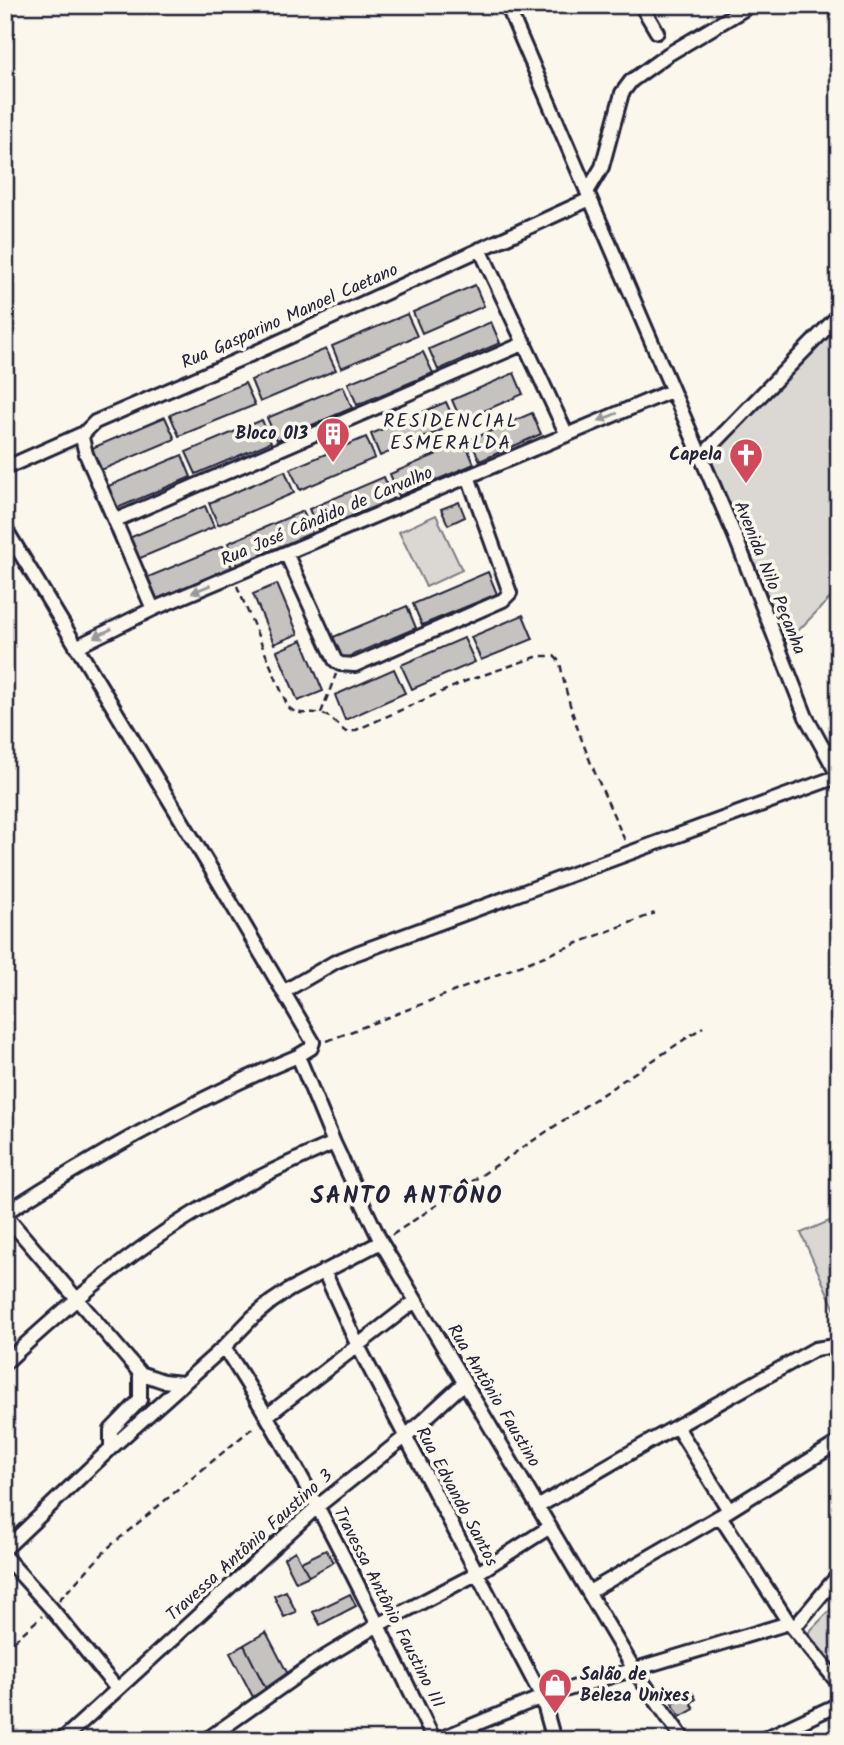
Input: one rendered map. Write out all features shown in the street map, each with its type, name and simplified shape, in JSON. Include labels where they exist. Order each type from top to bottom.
[{"type":"street","name":"Avenida Nilo Peçanha","points":[[507,5],[735,536],[806,717],[838,772]]},
{"type":"street","points":[[641,5],[657,32]]},
{"type":"street","points":[[589,196],[601,167],[622,93],[631,81],[667,55],[751,5]]},
{"type":"street","name":"Rua Gasparino Manoel Caetano","points":[[5,468],[84,432],[95,422],[252,354],[589,196]]},
{"type":"street","points":[[480,249],[567,435]]},
{"type":"street","points":[[700,458],[839,315]]},
{"type":"street","points":[[116,520],[524,343]]},
{"type":"street","name":"Rua José Cândido de Carvalho","points":[[76,647],[153,609],[671,391]]},
{"type":"street","points":[[84,432],[82,439],[86,454],[153,609]]},
{"type":"street","points":[[286,553],[335,660],[340,664],[355,665],[508,597],[510,589],[468,476]]},
{"type":"street","points":[[5,527],[312,1038],[311,1048],[298,1056],[202,1098],[78,1167],[5,1214],[140,1373],[163,1381],[182,1383]]},
{"type":"street","points":[[283,992],[335,962],[357,953],[838,772]]},
{"type":"street","name":"Rua Antônio Faustino","points":[[298,1056],[334,1143],[381,1242],[635,1671],[684,1740]]},
{"type":"street","points":[[5,1363],[75,1299],[164,1232],[205,1206],[281,1166],[334,1143]]},
{"type":"street","points":[[5,1549],[271,1302],[381,1242]]},
{"type":"street","name":"Rua Edvando Santos","points":[[324,1271],[357,1344],[542,1698],[554,1740]]},
{"type":"street","points":[[268,1415],[415,1301]]},
{"type":"street","name":"Travessa Antônio Faustino III","points":[[225,1347],[268,1415],[318,1506],[435,1740]]},
{"type":"street","points":[[538,1507],[627,1452],[815,1349],[828,1347],[839,1354]]},
{"type":"street","points":[[111,1448],[111,1430],[140,1400],[140,1373]]},
{"type":"street","name":"Travessa Antônio Faustino 3","points":[[62,1740],[318,1506],[405,1437],[464,1383]]},
{"type":"street","points":[[677,1427],[724,1513],[792,1626],[839,1684]]},
{"type":"street","points":[[589,1592],[839,1442]]},
{"type":"street","points":[[206,1740],[315,1663],[378,1625],[476,1574],[550,1527]]},
{"type":"street","points":[[5,1557],[117,1689]]},
{"type":"street","points":[[435,1740],[542,1698],[792,1626],[839,1574]]},
{"type":"street","points":[[762,1740],[839,1704]]},
{"type":"path","points":[[233,576],[288,707],[299,714],[320,713],[343,730],[352,732],[466,681],[539,656],[554,656],[560,662],[573,716],[586,752],[630,852]]},
{"type":"path","points":[[320,713],[340,664]]},
{"type":"path","points":[[311,1048],[655,914]]},
{"type":"path","points":[[381,1242],[703,1027]]},
{"type":"path","points":[[5,1649],[51,1608],[109,1547],[268,1415]]},
{"type":"shaded area","points":[[839,322],[839,589],[787,642],[710,457]]},
{"type":"shaded area","points":[[436,515],[462,570],[426,587],[399,532]]},
{"type":"shaded area","points":[[839,1217],[839,1319],[801,1233]]},
{"type":"shaded area","points":[[839,1601],[839,1675],[805,1636]]},
{"type":"building","points":[[475,285],[484,306],[422,333],[413,312]]},
{"type":"building","points":[[407,314],[417,336],[341,368],[332,346]]},
{"type":"building","points":[[491,322],[500,343],[438,370],[429,349]]},
{"type":"building","points":[[326,349],[336,370],[260,402],[251,380]]},
{"type":"building","points":[[423,352],[433,373],[357,405],[348,383]]},
{"type":"building","points":[[514,373],[523,394],[461,421],[452,400]]},
{"type":"building","points":[[245,383],[255,405],[179,436],[170,415]]},
{"type":"building","points":[[343,386],[352,408],[277,440],[267,418]]},
{"type":"building","points":[[446,402],[456,424],[380,456],[371,434]]},
{"type":"building","points":[[532,413],[541,434],[480,461],[470,440]]},
{"type":"building","points":[[165,417],[175,439],[99,471],[90,449]]},
{"type":"building","points":[[262,420],[271,442],[196,474],[186,452]]},
{"type":"building","name":"Bloco 013","points":[[366,437],[375,458],[300,490],[290,469]]},
{"type":"building","points":[[465,442],[474,464],[399,496],[390,474]]},
{"type":"building","points":[[182,455],[191,477],[115,509],[106,487]]},
{"type":"building","points":[[285,471],[294,493],[218,525],[209,503]]},
{"type":"building","points":[[384,477],[393,499],[318,530],[309,509]]},
{"type":"building","points":[[459,502],[465,517],[448,525],[441,509]]},
{"type":"building","points":[[205,506],[214,527],[138,559],[129,538]]},
{"type":"building","points":[[303,511],[312,533],[237,565],[228,543]]},
{"type":"building","points":[[223,546],[232,567],[157,599],[148,577]]},
{"type":"building","points":[[488,572],[497,594],[422,625],[413,604]]},
{"type":"building","points":[[277,584],[298,634],[274,644],[253,594]]},
{"type":"building","points":[[407,606],[416,628],[341,660],[331,638]]},
{"type":"building","points":[[523,615],[533,639],[481,660],[471,637]]},
{"type":"building","points":[[464,638],[475,662],[412,689],[401,665]]},
{"type":"building","points":[[302,640],[323,691],[298,701],[277,651]]},
{"type":"building","points":[[394,669],[405,693],[345,720],[335,695]]},
{"type":"building","points":[[326,1550],[334,1562],[309,1576],[301,1562]]},
{"type":"building","points":[[295,1551],[309,1576],[296,1582],[284,1558]]},
{"type":"building","points":[[286,1591],[296,1612],[284,1617],[274,1596]]},
{"type":"building","points":[[350,1594],[356,1606],[320,1625],[313,1612]]},
{"type":"building","points":[[266,1632],[289,1676],[266,1689],[244,1645]]},
{"type":"building","points":[[244,1645],[266,1689],[253,1697],[230,1653]]},
{"type":"building","points":[[692,1692],[696,1699],[691,1703],[694,1709],[680,1717],[672,1703]]},
{"type":"place","name":"Bloco 013","points":[[333,464]]},
{"type":"place","name":"Capela","points":[[746,485]]},
{"type":"place","name":"Salão de Beleza Unixes","points":[[555,1715]]},
{"type":"district","name":"RESIDENCIAL ESMERALDA","points":[[451,433]]},
{"type":"district","name":"SANTO ANTÔNO","points":[[407,1196]]}]
